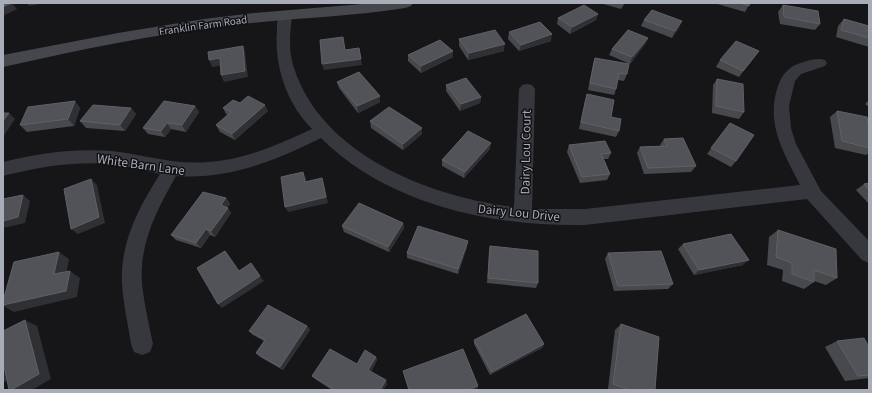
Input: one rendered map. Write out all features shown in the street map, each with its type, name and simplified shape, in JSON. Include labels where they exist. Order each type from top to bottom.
[{"type":"main road","name":"Franklin Farm Road","points":[[3,61],[185,26],[235,19],[285,16],[395,4]]},
{"type":"street","name":"Dairy Lou Drive","points":[[285,16],[283,50],[286,68],[293,86],[303,104],[322,131],[336,145],[372,168],[405,185],[456,203],[489,211],[523,215],[585,217],[812,191]]},
{"type":"street","points":[[820,63],[807,66],[796,72],[788,79],[781,106],[783,128],[788,144],[812,191],[869,254]]},
{"type":"street","name":"Dairy Lou Court","points":[[523,215],[527,89]]},
{"type":"street","name":"White Barn Lane","points":[[3,169],[52,159],[96,157],[125,160],[172,170],[226,167],[248,163],[269,156],[322,131]]},
{"type":"street","points":[[142,344],[132,283],[133,254],[137,234],[150,206],[172,170]]},
{"type":"building","points":[[3,3],[11,3],[3,7]]},
{"type":"building","points":[[740,3],[750,3],[749,6]]},
{"type":"building","points":[[584,5],[598,14],[572,27],[558,18]]},
{"type":"building","points":[[783,5],[818,11],[820,24],[784,17]]},
{"type":"building","points":[[652,10],[682,21],[675,31],[644,20]]},
{"type":"building","points":[[844,19],[869,26],[869,38],[841,30]]},
{"type":"building","points":[[540,22],[552,34],[521,45],[509,32]]},
{"type":"building","points":[[495,30],[505,44],[469,53],[459,39]]},
{"type":"building","points":[[628,30],[648,38],[632,57],[612,49]]},
{"type":"building","points":[[343,37],[345,50],[359,48],[361,59],[322,64],[320,40]]},
{"type":"building","points":[[440,40],[453,51],[421,66],[408,55]]},
{"type":"building","points":[[736,41],[759,51],[743,71],[720,60]]},
{"type":"building","points":[[243,46],[245,71],[221,75],[220,58],[209,60],[208,52]]},
{"type":"building","points":[[595,58],[629,64],[627,74],[619,73],[616,89],[590,83]]},
{"type":"building","points":[[359,72],[380,96],[357,106],[337,82]]},
{"type":"building","points":[[466,78],[481,97],[461,104],[446,85]]},
{"type":"building","points":[[717,79],[743,84],[744,112],[716,106]]},
{"type":"building","points":[[587,94],[614,100],[611,117],[621,119],[619,131],[581,122]]},
{"type":"building","points":[[248,96],[265,105],[232,134],[216,125],[231,112],[223,108],[233,100],[240,103]]},
{"type":"building","points":[[75,101],[68,119],[20,125],[28,107]]},
{"type":"building","points":[[164,101],[195,106],[182,125],[167,123],[161,131],[143,128]]},
{"type":"building","points":[[93,105],[131,108],[120,125],[80,121]]},
{"type":"building","points":[[389,107],[422,128],[403,144],[370,121]]},
{"type":"building","points":[[837,111],[867,117],[869,128],[869,148],[842,141]]},
{"type":"building","points":[[3,113],[9,113],[3,121]]},
{"type":"building","points":[[730,123],[754,135],[736,161],[711,148]]},
{"type":"building","points":[[468,131],[491,143],[465,172],[442,160]]},
{"type":"building","points":[[683,138],[696,166],[648,168],[640,147],[667,146],[664,139]]},
{"type":"building","points":[[605,141],[611,153],[601,154],[610,174],[582,177],[569,145]]},
{"type":"building","points":[[303,172],[305,182],[322,178],[326,197],[285,207],[281,177]]},
{"type":"building","points":[[91,179],[99,217],[71,229],[64,189]]},
{"type":"building","points":[[869,183],[869,190],[864,184]]},
{"type":"building","points":[[203,192],[226,198],[221,205],[228,208],[211,231],[206,229],[196,243],[171,235]]},
{"type":"building","points":[[23,195],[18,217],[3,221],[3,199]]},
{"type":"building","points":[[359,203],[403,223],[388,247],[342,226]]},
{"type":"building","points":[[418,226],[468,241],[458,269],[407,253]]},
{"type":"building","points":[[778,230],[836,249],[837,278],[814,270],[814,282],[792,274],[792,263],[776,257]]},
{"type":"building","points":[[731,234],[749,260],[699,270],[683,244]]},
{"type":"building","points":[[490,246],[538,251],[538,283],[488,278]]},
{"type":"building","points":[[225,251],[239,271],[251,263],[260,276],[218,304],[197,268]]},
{"type":"building","points":[[661,251],[673,284],[618,286],[608,253]]},
{"type":"building","points":[[59,252],[54,274],[70,271],[66,291],[3,305],[14,262]]},
{"type":"building","points":[[268,305],[307,326],[280,367],[256,353],[265,340],[249,331]]},
{"type":"building","points":[[526,314],[544,344],[492,372],[474,340]]},
{"type":"building","points":[[25,320],[39,374],[9,390],[5,370],[3,370],[3,331]]},
{"type":"building","points":[[621,324],[659,337],[655,390],[630,390],[613,384]]},
{"type":"building","points":[[864,338],[869,347],[869,375],[858,376],[837,341]]},
{"type":"building","points":[[330,349],[357,364],[365,350],[376,357],[368,370],[386,380],[380,390],[335,390],[312,376]]},
{"type":"building","points":[[463,349],[478,386],[468,390],[409,390],[403,371]]}]
